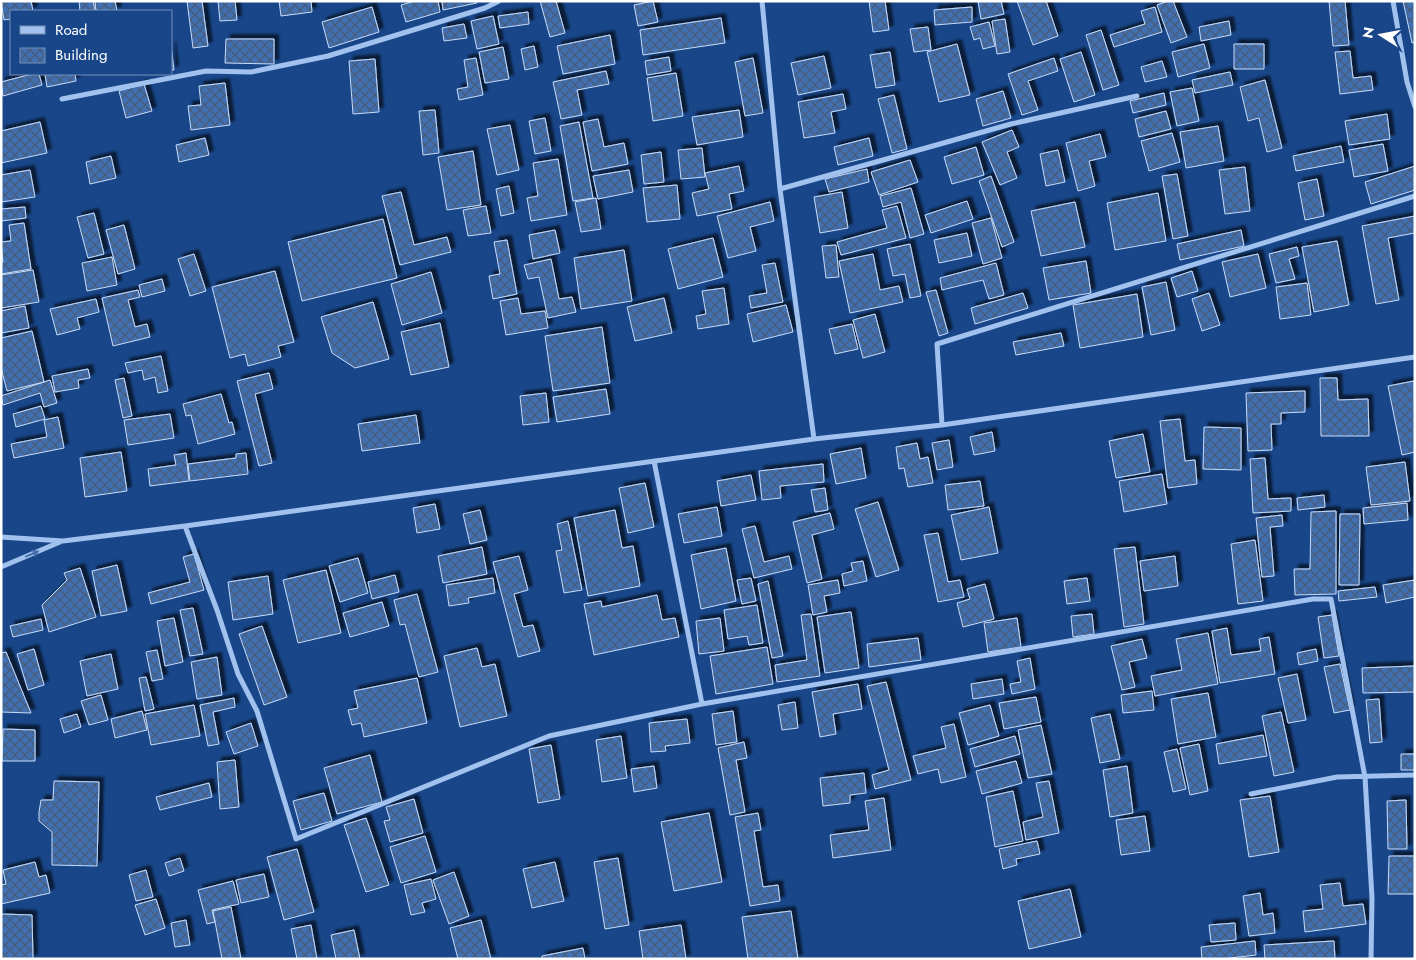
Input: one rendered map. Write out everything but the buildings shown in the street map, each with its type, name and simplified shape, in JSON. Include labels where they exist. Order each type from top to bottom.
[{"type":"street","points":[[62,99],[206,71],[251,72],[328,56],[485,8],[500,1]]},
{"type":"street","points":[[762,1],[780,189],[814,438]]},
{"type":"street","points":[[1393,1],[1408,82],[1415,107]]},
{"type":"street","points":[[780,189],[1011,124],[1137,96]]},
{"type":"street","points":[[942,425],[937,344],[1415,196]]},
{"type":"street","points":[[1,537],[63,541],[185,526],[814,438],[942,425],[1415,357]]},
{"type":"street","points":[[654,461],[702,704]]},
{"type":"street","points":[[185,526],[217,610],[238,674],[257,711],[296,839],[549,736],[702,704],[1313,599],[1331,599],[1365,777],[1372,898],[1371,959]]},
{"type":"street","points":[[1,567],[63,541]]},
{"type":"street","points":[[1251,794],[1337,777],[1415,775]]}]
